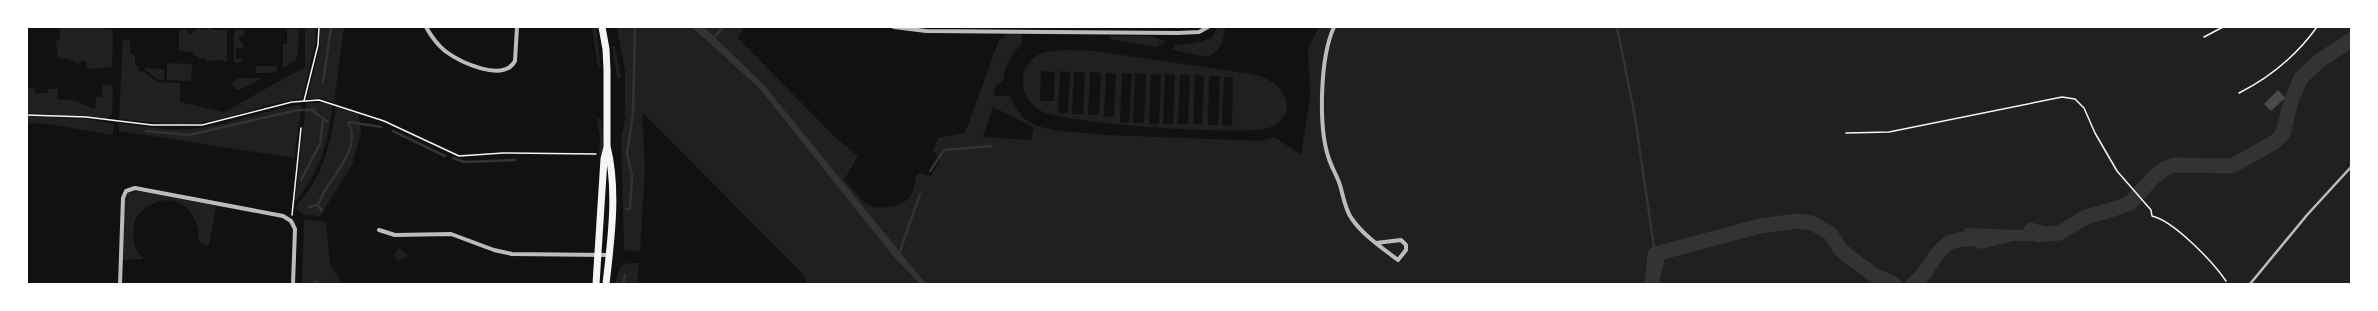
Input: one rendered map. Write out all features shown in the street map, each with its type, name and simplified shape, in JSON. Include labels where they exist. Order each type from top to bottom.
[{"type":"main road","points":[[596,284],[604,158],[607,146],[607,70],[606,49],[602,27]]},
{"type":"main road","points":[[606,284],[612,204],[610,158],[607,146]]},
{"type":"street","points":[[426,27],[438,44],[459,60],[484,68],[503,70],[512,66],[516,58],[517,27]]},
{"type":"street","points":[[894,27],[926,31],[1113,31],[1178,33],[1199,32],[1208,27]]},
{"type":"street","points":[[1334,27],[1326,50],[1323,80],[1324,128],[1329,160],[1334,168],[1351,219],[1376,243],[1398,260],[1406,250],[1406,246],[1401,240],[1376,243]]},
{"type":"street","points":[[120,284],[123,198],[126,191],[139,188],[283,216],[291,221],[294,229],[292,284]]},
{"type":"street","points":[[379,230],[395,235],[451,234],[494,250],[512,254],[608,255]]},
{"type":"lane","points":[[2250,284],[2307,214],[2351,167]]},
{"type":"path","points":[[304,101],[318,45],[319,27]]},
{"type":"path","points":[[2204,37],[2223,27]]},
{"type":"path","points":[[2239,93],[2269,76],[2279,68],[2305,44],[2317,27]]},
{"type":"path","points":[[1846,133],[1889,132],[2068,97],[2075,99],[2084,108],[2094,133],[2117,171],[2151,210],[2152,216],[2159,218],[2173,227],[2211,262],[2226,281]]},
{"type":"path","points":[[27,115],[86,117],[152,125],[202,125],[266,108],[304,101],[327,101],[355,110],[404,130],[459,156],[503,153],[596,154]]},
{"type":"path","points":[[291,221],[301,128]]},
{"type":"shaded area","points":[[60,27],[105,27],[105,30],[113,30],[112,67],[89,69],[86,66],[87,62],[82,60],[78,64],[69,59],[58,58],[56,42],[60,38]]},
{"type":"shaded area","points":[[199,27],[202,30],[210,27],[214,30],[227,30],[227,62],[219,60],[207,61],[203,58],[200,60],[192,52],[179,51],[179,30],[185,29],[190,34]]},
{"type":"shaded area","points":[[305,27],[316,27],[315,44],[302,99],[276,103],[224,118],[198,123],[168,124],[119,119],[123,40],[130,40],[130,53],[135,56],[135,64],[140,68],[138,70],[141,72],[143,71],[157,82],[180,83],[180,102],[224,112],[305,67]]},
{"type":"shaded area","points":[[320,27],[344,27],[334,102],[320,98],[307,99],[320,45]]},
{"type":"shaded area","points":[[592,27],[596,27],[601,68],[598,68]]},
{"type":"shaded area","points":[[617,27],[743,27],[744,28],[738,38],[835,137],[858,156],[844,180],[865,203],[879,208],[900,204],[908,199],[911,195],[916,176],[919,173],[931,176],[940,161],[933,150],[938,138],[965,133],[999,40],[1007,34],[1022,33],[1022,44],[1014,52],[1009,61],[1005,70],[1003,82],[996,86],[994,91],[995,96],[1009,96],[1023,118],[1037,126],[1059,131],[1108,135],[1260,141],[1275,137],[1301,155],[1310,97],[1308,49],[1319,27],[2351,27],[2351,284],[806,284],[804,275],[642,112],[645,168],[640,251],[624,250],[621,137],[625,119],[625,71]],"holes":[[[993,107],[1034,128],[1031,140],[983,137]]]},
{"type":"shaded area","points":[[692,27],[704,27],[764,85],[921,278],[928,284],[920,284],[894,257],[760,89]]},
{"type":"shaded area","points":[[1218,27],[1225,27],[1223,41],[1219,48],[1208,57],[1172,50],[1175,45],[1195,43],[1212,38]]},
{"type":"shaded area","points":[[287,28],[299,29],[298,52],[295,61],[283,68],[283,44],[287,44]]},
{"type":"shaded area","points":[[234,30],[244,30],[244,35],[238,39],[243,44],[243,48],[236,49],[236,59],[243,59],[243,62],[234,62]]},
{"type":"shaded area","points":[[1109,36],[1150,36],[1165,41],[1156,47],[1110,39]]},
{"type":"shaded area","points":[[612,46],[615,46],[621,78],[617,78]]},
{"type":"shaded area","points":[[1063,50],[1093,51],[1252,74],[1277,85],[1284,96],[1287,111],[1277,124],[1268,128],[1224,131],[1190,130],[1116,124],[1057,116],[1041,111],[1033,105],[1027,97],[1023,80],[1024,71],[1035,57],[1045,52]],"holes":[[[1041,71],[1055,72],[1054,101],[1040,101]],[[1060,71],[1070,72],[1068,113],[1058,113]],[[1074,72],[1085,72],[1083,114],[1072,114]],[[1090,72],[1101,73],[1099,115],[1088,115]],[[1106,73],[1116,73],[1114,117],[1104,116]],[[1122,73],[1132,74],[1129,123],[1120,122]],[[1135,73],[1146,74],[1144,123],[1133,123]],[[1151,74],[1161,75],[1159,124],[1149,124]],[[1165,74],[1175,75],[1173,124],[1163,124]],[[1180,75],[1190,75],[1188,124],[1178,124]],[[1195,75],[1204,76],[1202,125],[1193,124]],[[1209,76],[1220,76],[1218,125],[1208,125]],[[1224,77],[1233,77],[1232,126],[1222,125]]]},
{"type":"shaded area","points":[[167,63],[192,64],[191,81],[167,80]]},
{"type":"shaded area","points":[[256,66],[277,66],[277,71],[273,73],[255,73]]},
{"type":"shaded area","points":[[143,68],[164,69],[164,80],[158,80]]},
{"type":"shaded area","points":[[237,78],[261,79],[239,90],[235,89],[232,84]]},
{"type":"shaded area","points":[[102,84],[113,86],[112,113],[107,119],[27,113],[27,88],[35,88],[35,93],[47,93],[48,89],[58,89],[57,99],[79,101],[79,103],[95,109],[96,97],[102,97]]},
{"type":"shaded area","points":[[306,103],[326,103],[333,106],[325,147],[321,158],[311,179],[295,203]]},
{"type":"shaded area","points":[[302,105],[294,158],[119,131],[119,123],[169,129],[199,128]]},
{"type":"shaded area","points":[[336,107],[359,114],[361,133],[352,165],[320,216],[304,215],[297,210],[296,206],[313,183],[324,160],[331,135]]},
{"type":"shaded area","points":[[27,116],[86,119],[113,124],[113,135],[48,124],[27,123]]},
{"type":"shaded area","points":[[597,119],[601,119],[603,135],[602,159],[599,159],[600,138]]},
{"type":"shaded area","points":[[138,191],[216,206],[209,246],[199,242],[198,228],[193,216],[186,207],[177,202],[167,200],[156,202],[145,209],[135,219],[133,235],[135,245],[140,255],[144,259],[122,260],[125,196],[128,193]]},
{"type":"shaded area","points":[[307,219],[326,222],[330,264],[342,284],[302,284],[304,221]]},
{"type":"shaded area","points":[[2029,222],[2058,230],[2060,236],[2050,241],[2013,241],[1981,249],[1963,242],[1961,238],[1965,228],[2022,230]]},
{"type":"shaded area","points":[[398,248],[408,255],[398,261],[394,256]]},
{"type":"shaded area","points":[[1655,254],[1665,256],[1659,284],[1645,284],[1650,255]]},
{"type":"shaded area","points":[[639,263],[637,284],[616,284],[617,275],[622,265]]},
{"type":"building","points":[[2278,90],[2285,98],[2271,111],[2264,104]]},
{"type":"waterway","points":[[323,82],[331,27]]},
{"type":"waterway","points":[[626,209],[630,209],[632,176],[627,153],[633,114],[635,27]]},
{"type":"waterway","points":[[713,38],[724,27]]},
{"type":"waterway","points":[[1617,27],[1635,117],[1655,254]]},
{"type":"waterway","points":[[2038,235],[2059,233],[2086,217],[2130,203],[2153,178],[2164,169],[2173,165],[2232,166],[2275,142],[2283,134],[2291,101],[2301,78],[2319,61],[2351,40]]},
{"type":"waterway","points":[[146,131],[189,135],[298,110],[314,110],[315,113],[327,121]]},
{"type":"waterway","points":[[301,180],[320,144],[323,120]]},
{"type":"waterway","points":[[322,211],[318,205],[322,195],[342,165],[351,144],[352,133],[348,122]]},
{"type":"waterway","points":[[349,122],[381,127]]},
{"type":"waterway","points":[[393,131],[445,156]]},
{"type":"waterway","points":[[930,171],[944,150],[992,146]]},
{"type":"waterway","points":[[453,158],[464,162],[515,160]]},
{"type":"waterway","points":[[899,254],[920,194]]},
{"type":"waterway","points":[[309,207],[318,205]]},
{"type":"waterway","points":[[1652,284],[1655,254],[1760,226],[1797,221],[1812,223],[1830,233],[1840,249],[1848,256],[1874,275],[1894,284]]},
{"type":"waterway","points":[[1913,284],[1918,280],[1945,246],[1958,240],[1982,238]]},
{"type":"waterway","points":[[623,284],[625,275]]}]
